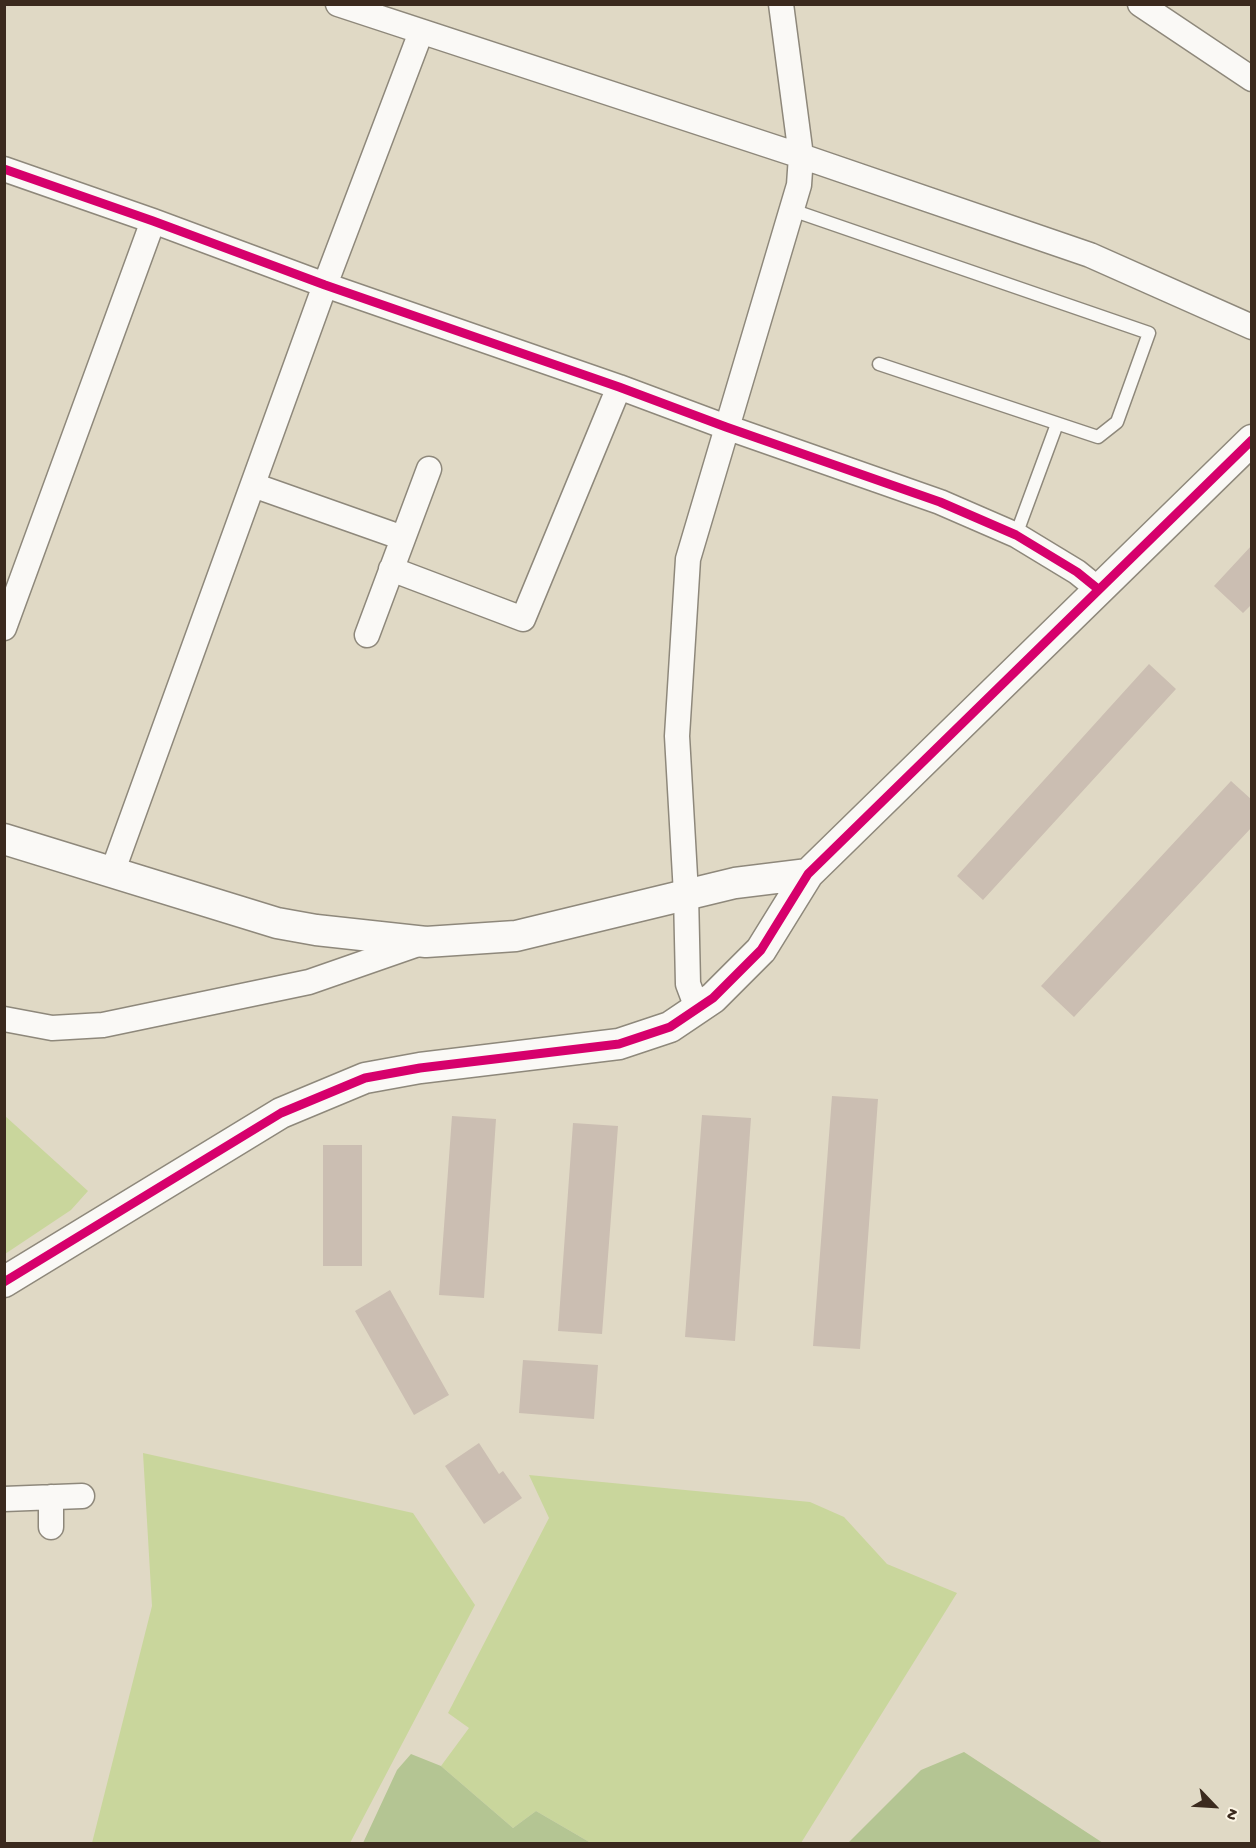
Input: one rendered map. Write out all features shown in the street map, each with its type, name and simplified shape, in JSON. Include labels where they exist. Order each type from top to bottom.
[{"type":"street","points":[[338,4],[801,156],[1090,255],[1251,327]]},
{"type":"street","points":[[697,1008],[688,984],[686,894],[677,736],[688,559],[799,185],[801,156],[781,4]]},
{"type":"street","points":[[1140,4],[1251,79]]},
{"type":"street","points":[[112,873],[325,285],[421,32]]},
{"type":"street","points":[[4,169],[940,502],[1016,535],[1077,572],[1098,589]]},
{"type":"street","points":[[4,628],[153,221]]},
{"type":"street","points":[[391,569],[523,619],[619,387]]},
{"type":"street","points":[[4,1282],[280,1113],[365,1078],[420,1068],[619,1044],[670,1027],[712,998],[761,951],[808,874],[1251,440]]},
{"type":"street","points":[[367,635],[429,469]]},
{"type":"street","points":[[253,485],[403,538]]},
{"type":"street","points":[[4,838],[277,922],[316,930],[426,942],[516,936],[735,883],[808,874]]},
{"type":"street","points":[[4,1019],[52,1028],[103,1025],[309,982],[426,942]]},
{"type":"street","points":[[4,1499],[82,1496]]},
{"type":"street","points":[[51,1497],[51,1527]]},
{"type":"lane","points":[[792,210],[1149,333],[1117,422],[1098,437],[879,364]]},
{"type":"lane","points":[[1016,535],[1057,423]]},
{"type":"green space","points":[[4,1115],[88,1191],[71,1210],[5,1254]]},
{"type":"green space","points":[[143,1453],[413,1513],[475,1605],[350,1843],[92,1843],[152,1606]]},
{"type":"green space","points":[[529,1475],[810,1502],[844,1517],[887,1564],[957,1593],[801,1843],[591,1843],[536,1811],[513,1828],[441,1766],[469,1728],[448,1713],[549,1518]]},
{"type":"green space","points":[[964,1752],[1103,1843],[848,1843],[921,1770]]},
{"type":"green space","points":[[411,1754],[441,1766],[513,1828],[536,1811],[591,1843],[363,1843],[397,1770]]},
{"type":"building","points":[[1252,545],[1252,604],[1243,613],[1214,586]]},
{"type":"building","points":[[1149,664],[1176,689],[983,900],[957,876]]},
{"type":"building","points":[[1231,781],[1252,800],[1252,827],[1074,1017],[1041,986]]},
{"type":"building","points":[[832,1096],[878,1099],[860,1349],[813,1346]]},
{"type":"building","points":[[702,1115],[751,1118],[735,1341],[685,1337]]},
{"type":"building","points":[[452,1116],[496,1119],[484,1298],[439,1295]]},
{"type":"building","points":[[573,1123],[618,1126],[602,1334],[558,1331]]},
{"type":"building","points":[[323,1145],[362,1145],[362,1266],[323,1266]]},
{"type":"building","points":[[390,1290],[449,1395],[414,1415],[355,1311]]},
{"type":"building","points":[[523,1360],[598,1365],[594,1419],[519,1413]]},
{"type":"building","points":[[479,1443],[499,1474],[503,1471],[522,1498],[484,1524],[445,1466]]},
{"type":"cycle path","points":[[4,169],[940,502],[1016,535],[1077,572],[1098,589]]},
{"type":"cycle path","points":[[4,1282],[281,1113],[365,1078],[420,1068],[619,1044],[670,1027],[713,998],[761,950],[808,874],[1252,440]]}]
